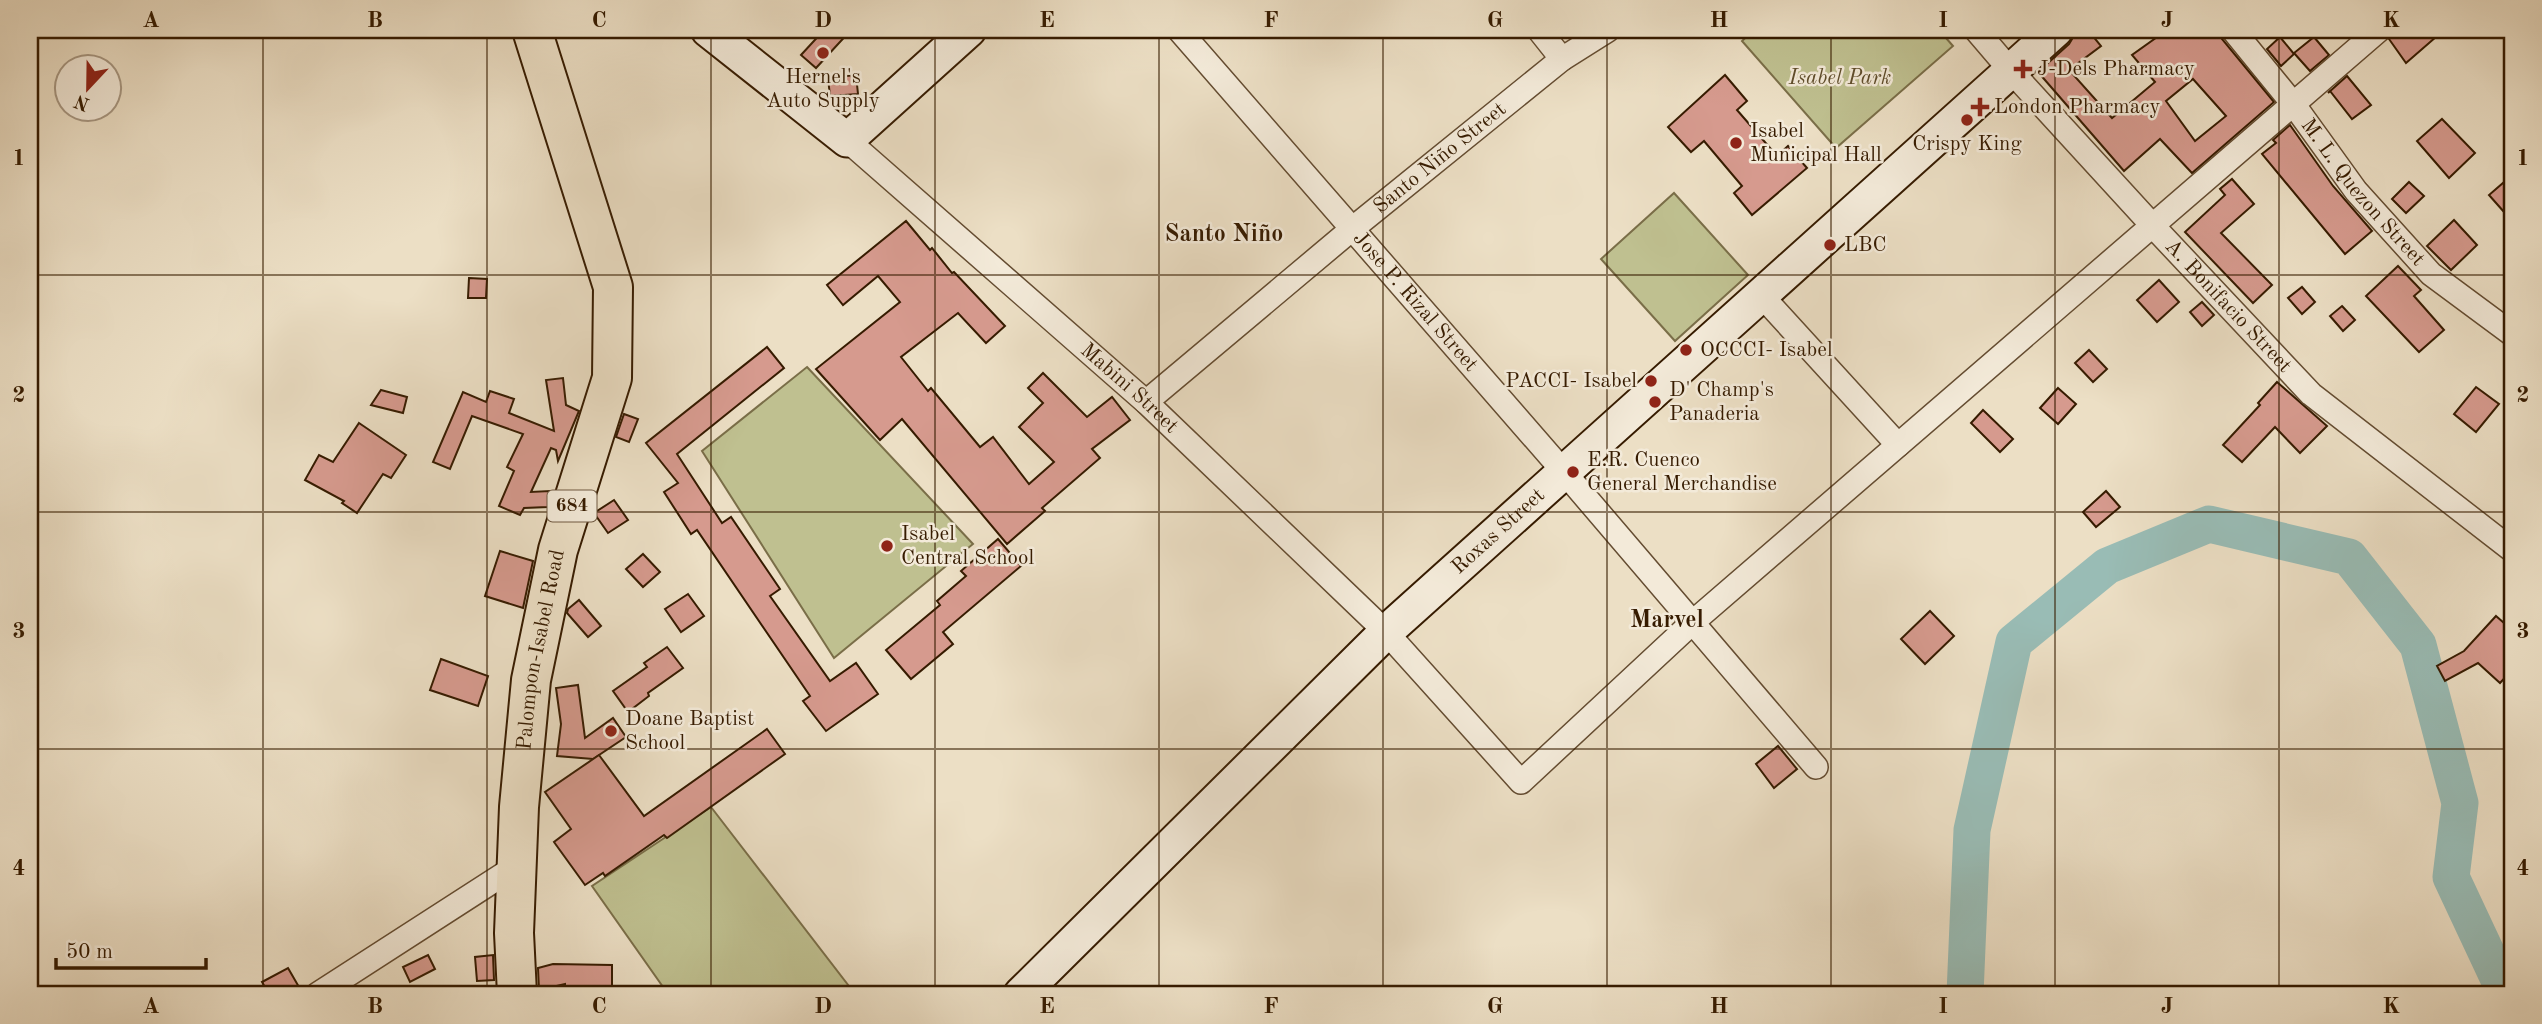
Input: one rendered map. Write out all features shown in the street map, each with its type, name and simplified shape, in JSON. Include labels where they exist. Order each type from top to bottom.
[{"type":"highway","name":"Palompon-Isabel Road","points":[[517,994],[514,933],[519,807],[531,680],[558,550],[612,378],[613,287],[532,30]]},
{"type":"street","name":"Mabini Street","points":[[708,30],[847,140],[1146,402],[1386,632],[1521,782],[1693,622]]},
{"type":"street","points":[[847,140],[969,30]]},
{"type":"street","name":"Jose P. Rizal Street","points":[[1179,30],[1564,472],[1816,767]]},
{"type":"street","points":[[1539,30],[1562,59]]},
{"type":"street","name":"Santo Niño Street","points":[[1146,402],[1352,229],[1562,59],[1608,30]]},
{"type":"street","name":"A. Bonifacio Street","points":[[1976,30],[2152,225],[2311,394],[2512,550]]},
{"type":"street","name":"Roxas Street","points":[[1021,994],[1386,632],[2056,30]]},
{"type":"street","name":"M. L. Quezon Street","points":[[2233,30],[2294,105],[2356,191],[2431,274],[2512,334]]},
{"type":"street","points":[[1693,622],[2379,30]]},
{"type":"street","points":[[1761,295],[1898,445]]},
{"type":"street","points":[[318,994],[518,865]]},
{"type":"green space","name":"Isabel Park","points":[[1754,30],[1939,30],[1953,46],[1836,148],[1742,41]]},
{"type":"green space","points":[[1674,193],[1748,275],[1675,341],[1601,259]]},
{"type":"green space","points":[[807,367],[973,544],[834,658],[702,451]]},
{"type":"green space","points":[[711,807],[855,994],[668,994],[592,886]]},
{"type":"building","points":[[824,30],[851,30],[816,68],[801,55]]},
{"type":"building","points":[[2080,30],[2088,30],[2101,46],[2069,70],[2112,118],[2155,82],[2132,55],[2167,30],[2219,30],[2222,39],[2274,102],[2192,173],[2160,139],[2124,171],[2038,72],[2069,44]],"holes":[[[2193,79],[2226,116],[2195,141],[2166,101]]]},
{"type":"building","points":[[2393,30],[2444,30],[2406,63],[2389,39]]},
{"type":"building","points":[[2280,37],[2294,54],[2281,66],[2267,49]]},
{"type":"building","points":[[2314,37],[2329,55],[2310,71],[2294,53]]},
{"type":"building","points":[[856,75],[858,94],[830,96],[828,78]]},
{"type":"building","name":"Isabel Municipal Hall","points":[[1725,75],[1747,101],[1737,110],[1777,156],[1788,146],[1807,168],[1752,215],[1734,193],[1742,186],[1704,141],[1691,152],[1668,127]]},
{"type":"building","points":[[2347,76],[2371,105],[2352,119],[2330,91]]},
{"type":"building","points":[[2442,119],[2475,153],[2449,178],[2417,141]]},
{"type":"building","points":[[2290,125],[2333,186],[2372,231],[2345,254],[2262,154],[2276,143],[2273,140]]},
{"type":"building","points":[[2232,179],[2254,204],[2221,233],[2272,285],[2253,303],[2185,232],[2225,195],[2220,189]]},
{"type":"building","points":[[2409,182],[2424,196],[2406,213],[2392,199]]},
{"type":"building","points":[[2503,183],[2512,193],[2512,221],[2489,195]]},
{"type":"building","points":[[2454,220],[2477,245],[2451,270],[2427,246]]},
{"type":"building","points":[[906,221],[930,250],[932,248],[952,273],[954,272],[1005,326],[986,343],[958,313],[901,357],[928,391],[931,388],[980,447],[993,437],[1029,484],[1054,462],[1019,427],[1043,403],[1028,388],[1043,373],[1087,417],[1112,397],[1130,420],[1092,449],[1100,458],[1042,508],[1045,511],[1007,544],[902,419],[880,440],[816,369],[900,302],[878,276],[843,305],[827,285]]},
{"type":"building","points":[[2398,266],[2421,290],[2414,296],[2444,330],[2419,352],[2366,296]]},
{"type":"building","points":[[469,278],[487,279],[486,298],[468,298]]},
{"type":"building","points":[[2159,280],[2179,302],[2157,322],[2137,300]]},
{"type":"building","points":[[2302,287],[2315,302],[2302,314],[2288,298]]},
{"type":"building","points":[[2202,302],[2214,315],[2202,326],[2190,312]]},
{"type":"building","points":[[2342,306],[2355,320],[2343,331],[2330,316]]},
{"type":"building","points":[[767,347],[784,368],[677,454],[722,523],[731,517],[780,589],[770,596],[830,681],[856,663],[878,694],[826,731],[803,701],[810,696],[697,530],[691,534],[664,492],[678,483],[646,443]]},
{"type":"building","points":[[2089,350],[2107,369],[2093,382],[2075,363]]},
{"type":"building","points":[[563,378],[566,405],[579,411],[558,461],[556,450],[551,448],[531,492],[550,491],[548,507],[524,508],[520,515],[499,506],[514,471],[507,467],[523,434],[472,416],[450,469],[433,462],[463,392],[486,402],[490,391],[514,399],[509,413],[554,431],[546,380]]},
{"type":"building","points":[[2277,382],[2327,426],[2300,453],[2275,427],[2242,462],[2223,445]]},
{"type":"building","points":[[2476,387],[2499,404],[2476,432],[2454,414]]},
{"type":"building","points":[[2058,388],[2076,404],[2058,424],[2040,408]]},
{"type":"building","points":[[381,390],[407,397],[403,413],[371,405]]},
{"type":"building","points":[[1983,410],[2013,439],[2000,452],[1971,423]]},
{"type":"building","points":[[624,414],[638,419],[629,442],[616,437]]},
{"type":"building","points":[[359,423],[406,455],[391,478],[383,474],[357,513],[342,503],[344,501],[305,480],[319,455],[333,462]]},
{"type":"building","points":[[2106,491],[2120,507],[2096,527],[2083,512]]},
{"type":"building","points":[[614,500],[628,520],[608,533],[594,513]]},
{"type":"building","points":[[998,539],[1021,566],[943,632],[953,644],[911,679],[886,650],[940,605],[937,601],[966,576],[961,571]]},
{"type":"building","points":[[500,551],[533,561],[523,608],[485,596]]},
{"type":"building","points":[[643,554],[660,572],[643,587],[626,569]]},
{"type":"building","points":[[688,594],[704,616],[681,632],[665,609]]},
{"type":"building","points":[[579,600],[601,626],[588,637],[567,613]]},
{"type":"building","points":[[1930,611],[1954,636],[1925,664],[1901,639]]},
{"type":"building","points":[[2496,616],[2512,630],[2512,670],[2500,683],[2478,663],[2445,681],[2437,666],[2464,651]]},
{"type":"building","points":[[667,647],[683,668],[648,693],[649,696],[628,712],[613,691],[647,667],[644,663]]},
{"type":"building","points":[[441,659],[488,676],[478,706],[430,690]]},
{"type":"building","points":[[578,685],[585,738],[613,718],[626,737],[593,759],[557,756],[561,724],[556,688]]},
{"type":"building","points":[[767,729],[785,754],[667,838],[664,835],[605,876],[603,873],[585,885],[554,842],[571,829],[545,792],[599,755],[644,816]]},
{"type":"building","points":[[1778,746],[1797,769],[1774,788],[1756,764]]},
{"type":"building","points":[[428,955],[435,969],[410,982],[403,967]]},
{"type":"building","points":[[493,955],[494,980],[477,981],[475,957]]},
{"type":"building","points":[[553,964],[612,965],[612,991],[565,990],[565,984],[539,990],[538,968]]},
{"type":"building","points":[[288,968],[303,994],[269,994],[262,982]]},
{"type":"waterway","points":[[1965,994],[1972,830],[2014,642],[2107,566],[2209,524],[2349,557],[2418,645],[2460,803],[2451,877],[2503,988],[2510,994]]},
{"type":"place","name":"Hernel's Auto Supply","points":[[823,53]]},
{"type":"place","name":"J-Dels Pharmacy","points":[[2023,69]]},
{"type":"place","name":"London Pharmacy","points":[[1980,107]]},
{"type":"place","name":"Crispy King","points":[[1967,120]]},
{"type":"place","name":"Isabel Municipal Hall","points":[[1736,143]]},
{"type":"place","name":"LBC","points":[[1830,245]]},
{"type":"place","name":"OCCCI- Isabel","points":[[1686,350]]},
{"type":"place","name":"PACCI- Isabel","points":[[1651,381]]},
{"type":"place","name":"D' Champ's Panaderia","points":[[1655,402]]},
{"type":"place","name":"E.R. Cuenco General Merchandise","points":[[1573,472]]},
{"type":"place","name":"Isabel Central School","points":[[887,546]]},
{"type":"place","name":"Doane Baptist School","points":[[611,731]]},
{"type":"district","name":"Santo Niño","points":[[1224,235]]},
{"type":"district","name":"Marvel","points":[[1667,621]]}]
